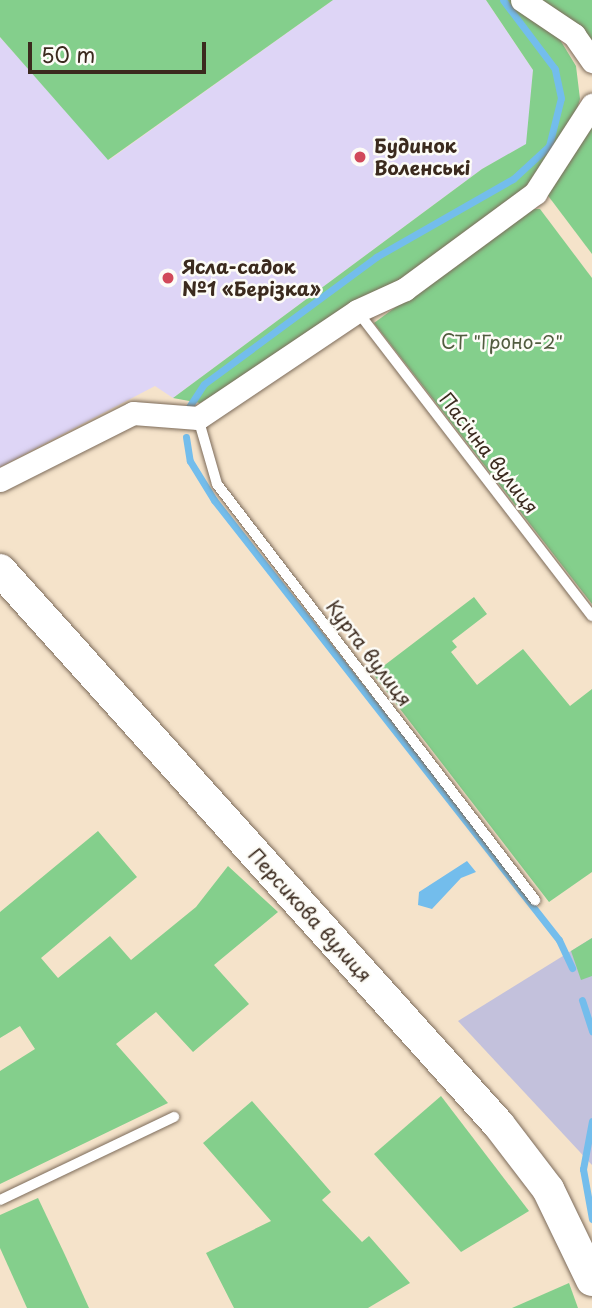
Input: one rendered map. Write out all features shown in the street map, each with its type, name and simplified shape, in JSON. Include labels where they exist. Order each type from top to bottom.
[{"type":"main road","name":"Персикова вулиця","points":[[0,570],[499,1125],[548,1189],[592,1280]]},
{"type":"street","points":[[522,0],[574,35],[592,61]]},
{"type":"street","points":[[0,480],[133,413],[198,418],[357,312],[405,289],[535,193],[592,105]]},
{"type":"lane","name":"Пасічна вулиця","points":[[357,312],[592,616]]},
{"type":"lane","name":"Курта вулиця","points":[[198,418],[203,454],[217,484],[535,900]]},
{"type":"lane","points":[[0,1200],[174,1117]]},
{"type":"shaded area","name":"Ясла-садок №1 «Берізка»","points":[[333,0],[486,0],[533,70],[527,144],[482,169],[173,398],[155,386],[0,467],[0,37],[109,160]]},
{"type":"shaded area","points":[[592,938],[592,1165],[458,1021]]},
{"type":"green space","points":[[0,0],[333,0],[108,160],[0,37]]},
{"type":"green space","points":[[486,0],[511,0],[559,38],[576,66],[580,99],[574,119],[539,180],[405,279],[200,403],[173,398],[482,169],[526,144],[533,70]]},
{"type":"green space","points":[[532,0],[592,0],[592,44]]},
{"type":"green space","points":[[592,126],[592,254],[546,193]]},
{"type":"green space","name":"СТ \"Гроно-2\"","points":[[529,209],[540,209],[592,278],[592,604],[374,323]]},
{"type":"green space","points":[[474,597],[487,614],[452,641],[457,647],[451,652],[477,685],[523,649],[570,706],[592,689],[592,872],[549,902],[373,674]]},
{"type":"green space","points":[[98,831],[137,877],[41,958],[58,978],[110,936],[131,960],[196,907],[228,866],[278,912],[214,965],[249,1004],[193,1052],[156,1012],[116,1044],[168,1103],[0,1184],[0,1071],[35,1049],[20,1026],[0,1038],[0,912]]},
{"type":"green space","points":[[592,938],[592,976],[581,980],[571,951]]},
{"type":"green space","points":[[441,1096],[529,1211],[461,1252],[374,1154]]},
{"type":"green space","points":[[252,1101],[331,1192],[322,1200],[362,1242],[369,1236],[410,1283],[368,1308],[234,1308],[206,1253],[271,1221],[203,1143]]},
{"type":"green space","points":[[38,1198],[89,1308],[27,1308],[0,1248],[0,1215]]},
{"type":"green space","points":[[569,1283],[578,1308],[512,1308]]},
{"type":"water","points":[[467,861],[476,872],[461,878],[432,909],[418,905],[419,892]]},
{"type":"waterway","points":[[189,407],[204,384],[376,257],[513,179],[549,146],[561,98],[555,69],[503,0]]},
{"type":"waterway","points":[[186,437],[190,461],[214,500],[559,940],[572,968]]},
{"type":"waterway","points":[[582,1000],[592,1031]]},
{"type":"waterway","points":[[592,1121],[583,1169],[592,1219]]},
{"type":"place","name":"Будинок Воленські","points":[[360,157]]},
{"type":"place","name":"Ясла-садок №1 «Берізка»","points":[[168,278]]}]
